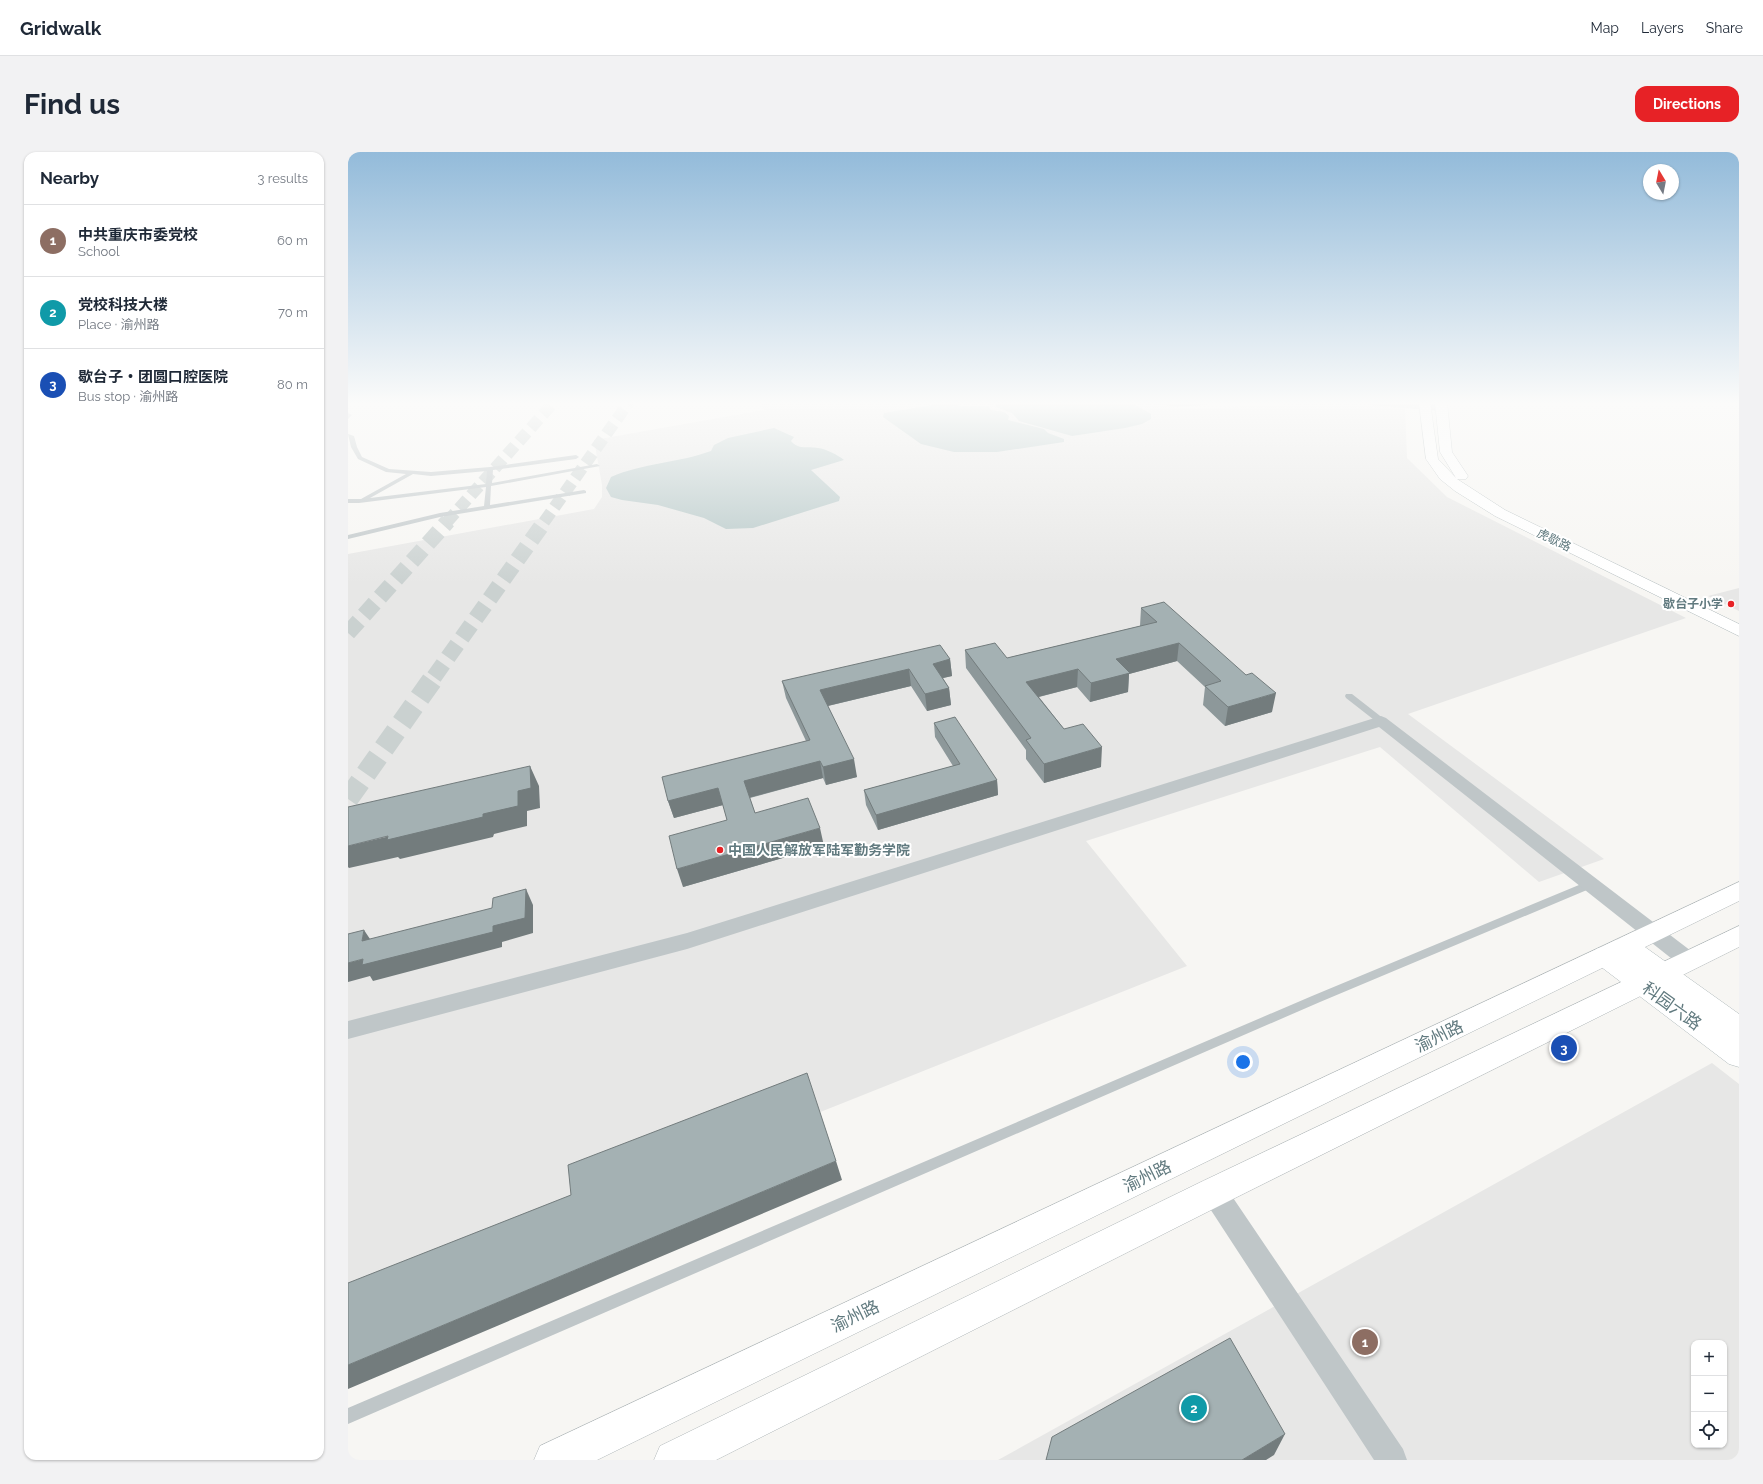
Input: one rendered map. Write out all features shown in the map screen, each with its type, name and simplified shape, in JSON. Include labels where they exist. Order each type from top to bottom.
[{"type":"main road","name":"虎歇路","points":[[1435,463],[1445,476],[1465,493],[1500,514],[1739,631]]},
{"type":"main road","name":"虎歇路","points":[[1452,463],[1462,477],[1509,509],[1739,619]]},
{"type":"main road","name":"渝州路","points":[[554,1460],[1739,891]]},
{"type":"main road","points":[[674,1460],[1214,1192],[1739,936]]},
{"type":"main road","name":"科园六路","points":[[1628,945],[1739,1029]]},
{"type":"main road","name":"科园六路","points":[[1664,972],[1739,1055]]},
{"type":"street","points":[[348,1030],[687,941],[1381,721],[1591,884],[1628,945],[1664,972]]},
{"type":"street","points":[[1214,1192],[1392,1460]]},
{"type":"lane","points":[[371,463],[388,471],[431,474],[490,469],[533,463]]},
{"type":"lane","points":[[348,501],[359,501],[489,485],[597,466]]},
{"type":"lane","points":[[487,507],[490,469]]},
{"type":"lane","points":[[359,501],[412,472]]},
{"type":"lane","points":[[348,537],[440,515],[584,492]]},
{"type":"lane","points":[[1349,696],[1381,721]]},
{"type":"lane","points":[[348,1416],[1316,999],[1591,884]]},
{"type":"shaded area","name":"中国人民解放军陆军勤务学院","points":[[598,463],[1412,463],[1447,497],[1686,618],[1408,714],[1604,859],[1539,882],[1380,747],[1086,841],[1187,966],[348,1300],[348,554],[594,509],[602,497],[602,485]]},
{"type":"shaded area","points":[[662,463],[834,463],[811,470],[840,497],[839,501],[753,528],[726,529],[704,518],[658,505],[611,497],[606,488],[611,477],[623,472]]},
{"type":"shaded area","name":"歇台子小学","points":[[1739,588],[1739,611],[1708,596]]},
{"type":"shaded area","points":[[1712,1063],[1739,1084],[1739,1460],[998,1460]]},
{"type":"building","points":[[1164,602],[1246,675],[1252,673],[1276,693],[1228,707],[1205,686],[1221,681],[1179,643],[1116,659],[1130,673],[1091,683],[1078,669],[1026,682],[1064,729],[1083,724],[1102,747],[1044,764],[1026,740],[1031,738],[965,650],[995,643],[1007,658],[1157,622],[1141,608]]},
{"type":"building","points":[[940,645],[950,659],[933,664],[949,688],[925,694],[909,669],[820,690],[854,759],[823,767],[820,761],[744,781],[755,813],[808,798],[820,828],[677,869],[669,836],[727,820],[718,788],[668,801],[662,777],[810,740],[782,681]]},
{"type":"building","points":[[955,717],[997,780],[876,815],[864,790],[960,764],[934,723]]},
{"type":"building","points":[[530,766],[531,788],[518,791],[518,806],[483,814],[483,817],[387,840],[388,836],[348,846],[348,807]]},
{"type":"building","points":[[526,889],[525,918],[493,926],[493,932],[362,965],[363,959],[348,963],[348,934],[364,930],[362,941],[492,908],[493,898]]},
{"type":"building","points":[[807,1073],[836,1161],[348,1365],[348,1283],[571,1195],[568,1165]]},
{"type":"building","points":[[1230,1338],[1285,1434],[1242,1460],[1046,1460],[1052,1437]]},
{"type":"tunnel","points":[[447,522],[500,463]]},
{"type":"tunnel","points":[[544,522],[586,463]]},
{"type":"tunnel","points":[[348,633],[448,521]]},
{"type":"tunnel","points":[[434,677],[545,521]]},
{"type":"tunnel","points":[[348,799],[435,676]]},
{"type":"place","name":"歇台子小学","points":[[1731,604]]},
{"type":"place","name":"中国人民解放军陆军勤务学院","points":[[720,850]]},
{"type":"place","name":"歇台子‧团圆口腔医院","points":[[1564,1048]]},
{"type":"place","name":"中共重庆市委党校","points":[[1365,1342]]},
{"type":"place","name":"党校科技大楼","points":[[1194,1408]]}]
